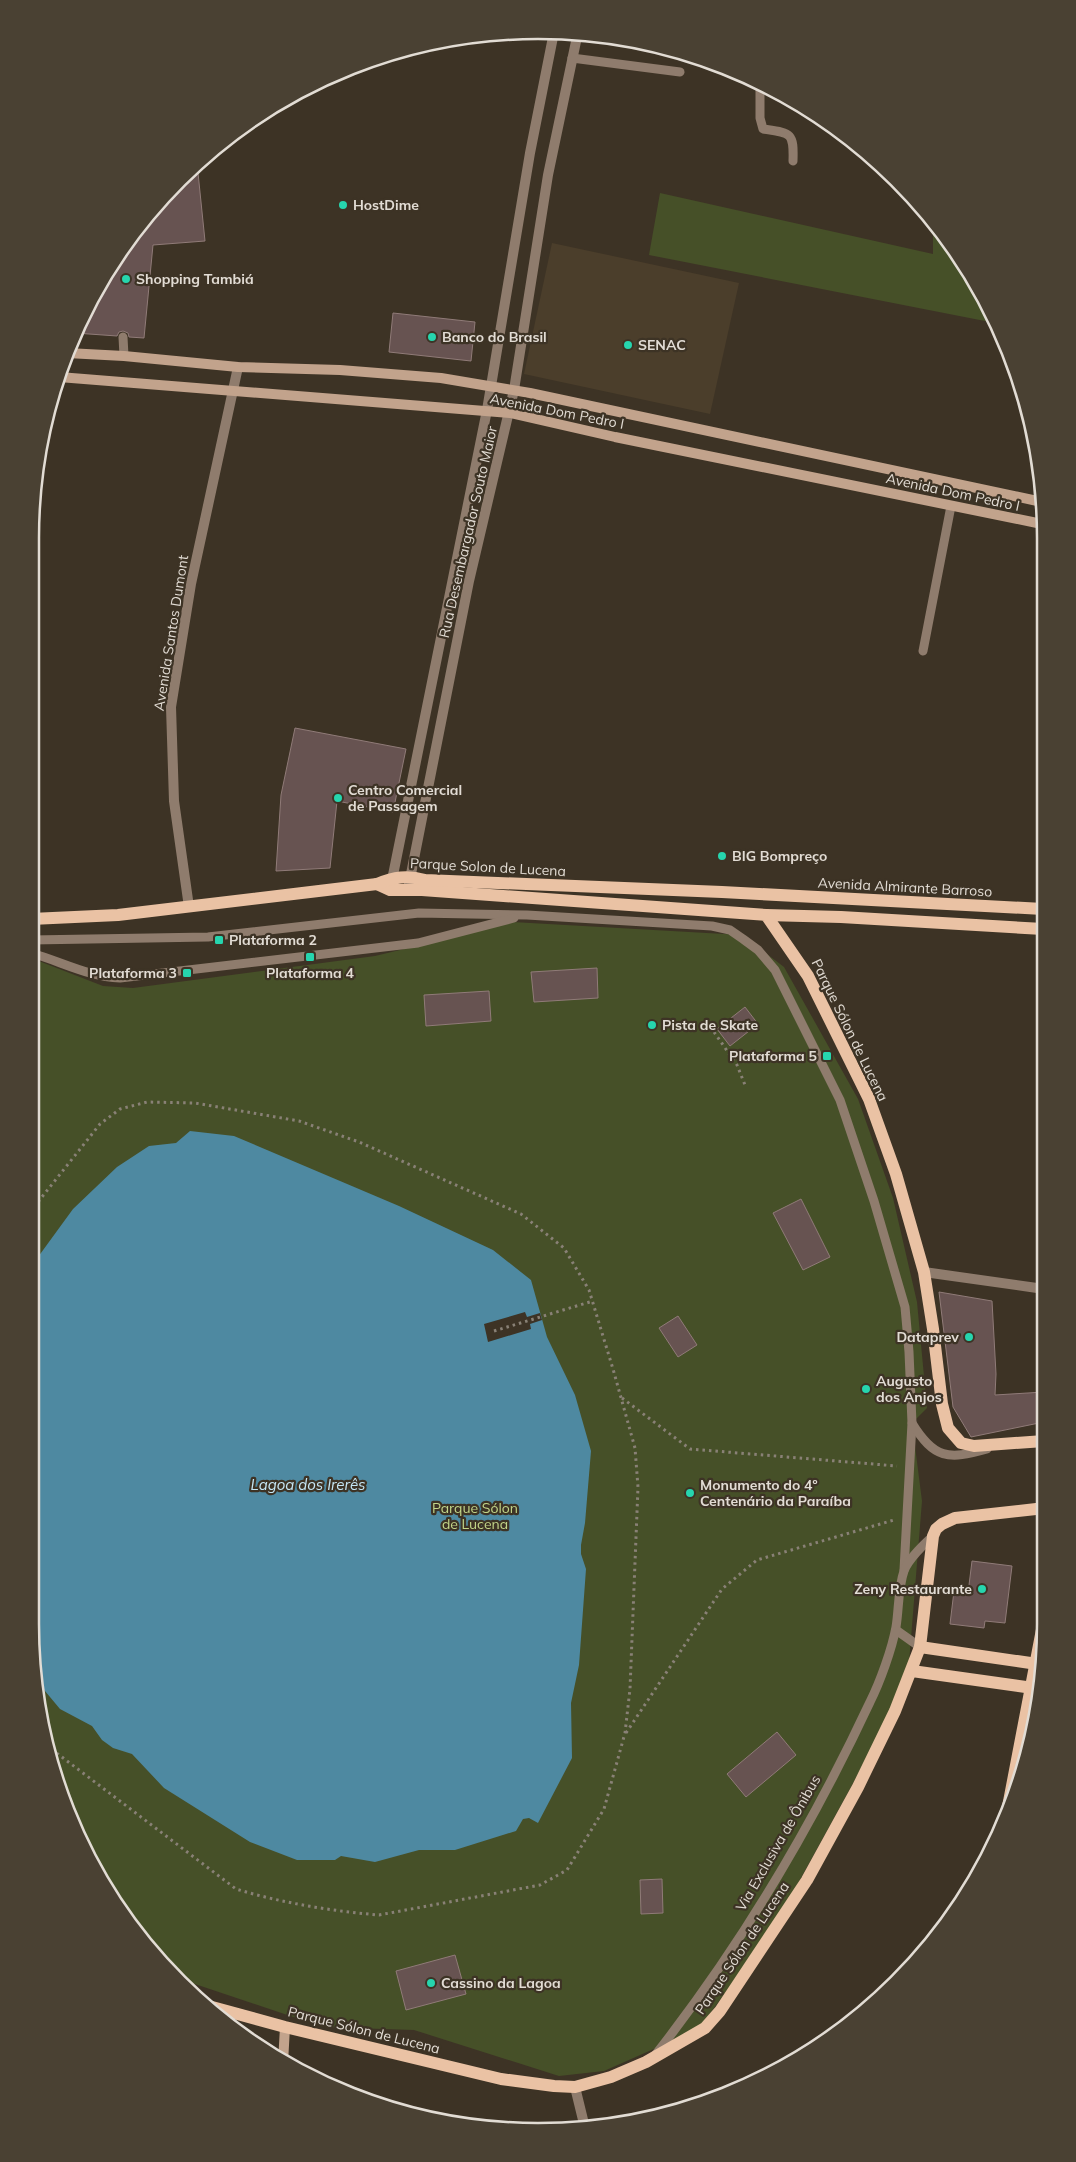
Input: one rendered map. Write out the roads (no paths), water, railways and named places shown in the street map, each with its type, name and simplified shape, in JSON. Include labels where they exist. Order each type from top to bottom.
[{"type":"main road","name":"Avenida Dom Pedro I","points":[[75,353],[124,356],[238,367],[340,370],[441,378],[514,390],[1036,501]]},
{"type":"main road","name":"Avenida Dom Pedro I","points":[[65,378],[510,413],[1037,523]]},
{"type":"main road","name":"Parque Solon de Lucena","points":[[391,884],[411,876],[425,880],[722,892],[766,896]]},
{"type":"main road","points":[[39,919],[118,915],[377,884],[391,884],[408,890],[720,912],[1037,929]]},
{"type":"main road","points":[[720,912],[722,892]]},
{"type":"main road","name":"Avenida Almirante Barroso","points":[[766,896],[1037,909]]},
{"type":"main road","name":"Parque Sólon de Lucena","points":[[766,915],[808,976],[869,1099],[896,1174],[924,1272],[942,1404],[948,1428],[961,1443],[974,1446],[1037,1442]]},
{"type":"main road","points":[[933,1536],[936,1529],[942,1524],[955,1518],[1037,1509]]},
{"type":"main road","name":"Parque Sólon de Lucena","points":[[222,2010],[501,2079],[574,2087],[612,2077],[646,2062],[655,2055],[706,2028],[725,2003],[807,1880],[895,1711],[912,1672],[920,1647],[933,1536]]},
{"type":"main road","points":[[920,1647],[1035,1663]]},
{"type":"main road","points":[[912,1672],[1033,1689]]},
{"type":"main road","points":[[1025,1734],[1029,1717]]},
{"type":"main road","points":[[284,2053],[286,2027]]},
{"type":"street","name":"Rua Desembargador Souto Maior","points":[[391,884],[487,410],[529,162],[553,39]]},
{"type":"street","name":"Rua Desembargador Souto Maior","points":[[408,890],[469,582],[510,413],[548,175],[576,40]]},
{"type":"street","name":"Avenida Santos Dumont","points":[[189,907],[174,800],[172,707],[191,584],[238,367]]},
{"type":"street","points":[[453,577],[469,582]]},
{"type":"street","points":[[416,756],[433,760]]},
{"type":"street","points":[[924,1272],[1037,1288]]},
{"type":"street","points":[[574,2087],[583,2121]]},
{"type":"lane","points":[[572,58],[680,72]]},
{"type":"lane","points":[[760,91],[760,118],[764,129],[786,132],[791,137],[794,143],[793,161]]},
{"type":"lane","points":[[123,337],[124,356]]},
{"type":"lane","points":[[923,651],[951,506]]},
{"type":"lane","name":"Via Exclusiva de Ônibus","points":[[39,940],[208,937],[418,913],[526,915],[712,926],[730,930],[743,939],[758,950],[775,970],[840,1100],[874,1200],[905,1307],[912,1423],[904,1570],[896,1630],[876,1691],[853,1740],[792,1851],[743,1931],[697,1999],[655,2055]]},
{"type":"lane","points":[[39,955],[84,971],[120,978],[418,943],[526,915]]},
{"type":"lane","points":[[912,1423],[927,1445],[945,1454],[962,1456],[1004,1444]]},
{"type":"lane","name":"Via Exclusiva de Ônibus","points":[[904,1570],[923,1545],[933,1536]]},
{"type":"lane","points":[[896,1630],[920,1647]]},
{"type":"water","name":"Lagoa dos Irerês","points":[[190,1131],[234,1136],[399,1206],[493,1250],[531,1280],[547,1337],[575,1395],[591,1451],[585,1523],[581,1545],[581,1554],[586,1569],[579,1665],[571,1703],[572,1758],[538,1823],[529,1818],[523,1819],[516,1831],[455,1850],[419,1850],[375,1862],[341,1856],[335,1860],[297,1860],[250,1842],[164,1788],[132,1754],[113,1748],[102,1740],[92,1726],[60,1709],[43,1689],[39,1624],[39,1256],[73,1209],[117,1167],[149,1146],[176,1143]]},
{"type":"place","name":"HostDime","points":[[343,205]]},
{"type":"place","name":"Shopping Tambiá","points":[[126,279]]},
{"type":"place","name":"Banco do Brasil","points":[[432,337]]},
{"type":"place","name":"SENAC","points":[[628,345]]},
{"type":"place","name":"Centro Comercial de Passagem","points":[[338,798]]},
{"type":"place","name":"BIG Bompreço","points":[[722,856]]},
{"type":"place","name":"Plataforma 2","points":[[219,940]]},
{"type":"place","name":"Plataforma 4","points":[[310,957]]},
{"type":"place","name":"Plataforma 3","points":[[187,973]]},
{"type":"place","name":"Pista de Skate","points":[[652,1025]]},
{"type":"place","name":"Plataforma 5","points":[[827,1056]]},
{"type":"place","name":"Dataprev","points":[[969,1337]]},
{"type":"place","name":"Augusto dos Anjos","points":[[866,1389]]},
{"type":"place","name":"Monumento do 4º Centenário da Paraíba","points":[[690,1493]]},
{"type":"place","name":"Zeny Restaurante","points":[[982,1589]]},
{"type":"place","name":"Cassino da Lagoa","points":[[431,1983]]}]
